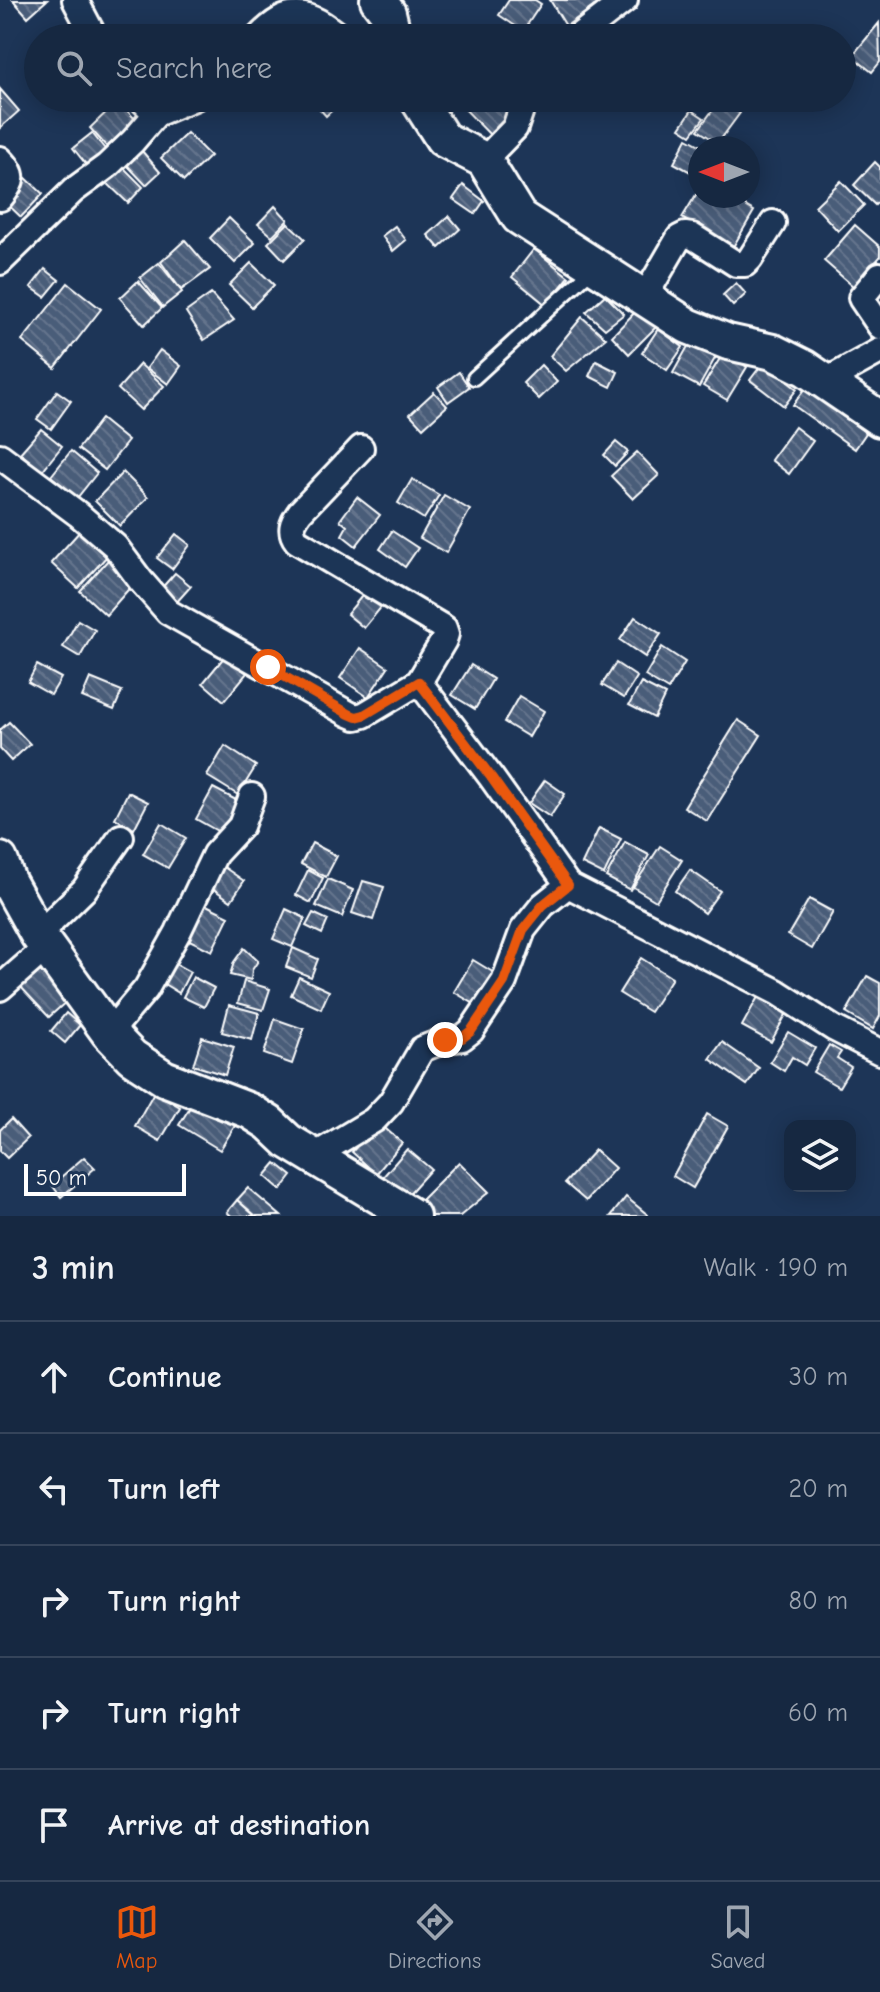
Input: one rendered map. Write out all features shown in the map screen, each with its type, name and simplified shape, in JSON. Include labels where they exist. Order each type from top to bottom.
[{"type":"street","points":[[75,0],[88,24]]},
{"type":"street","points":[[378,0],[388,13],[391,24]]},
{"type":"street","points":[[594,24],[625,0]]},
{"type":"street","points":[[271,24],[286,16],[308,16],[320,24]]},
{"type":"street","points":[[0,262],[74,190],[133,141],[145,112]]},
{"type":"street","points":[[426,112],[443,139],[484,160],[519,217],[688,326],[728,342],[773,352],[805,368],[880,419]]},
{"type":"street","points":[[484,160],[515,128],[520,112]]},
{"type":"street","points":[[0,159],[12,176],[10,187],[0,198]]},
{"type":"street","points":[[644,298],[679,238],[692,236],[736,264],[745,264],[773,223]]},
{"type":"street","points":[[880,275],[861,298],[880,326]]},
{"type":"street","points":[[824,382],[880,351]]},
{"type":"street","points":[[0,456],[115,546],[168,612],[356,717],[419,682],[446,634],[444,628],[293,536],[293,521],[361,448]]},
{"type":"street","points":[[419,682],[568,885],[777,992],[833,1028],[880,1052]]},
{"type":"street","points":[[109,1033],[146,989],[178,932],[215,854],[241,826],[252,796]]},
{"type":"street","points":[[0,988],[84,890],[121,837]]},
{"type":"street","points":[[3,876],[42,941],[109,1033],[132,1057],[164,1078],[250,1111],[288,1141],[403,1214]]},
{"type":"street","points":[[314,1156],[374,1120],[391,1102],[422,1049],[445,1040],[462,1038],[471,1031],[504,982],[523,930],[543,905],[568,885]]},
{"type":"lane","points":[[474,378],[596,267]]},
{"type":"building","points":[[13,0],[47,0],[28,17]]},
{"type":"building","points":[[509,0],[535,0],[541,4],[528,24],[512,24],[499,15]]},
{"type":"building","points":[[550,0],[603,0],[569,24],[565,24]]},
{"type":"building","points":[[879,23],[880,62],[872,72],[856,59],[856,51]]},
{"type":"building","points":[[0,89],[19,111],[0,128]]},
{"type":"building","points":[[107,112],[128,112],[136,120],[107,147],[90,128]]},
{"type":"building","points":[[468,112],[513,112],[518,117],[496,141]]},
{"type":"building","points":[[691,112],[704,118],[691,135],[680,128]]},
{"type":"building","points":[[711,112],[740,113],[723,136],[707,136],[698,130]]},
{"type":"building","points":[[92,133],[108,153],[89,168],[73,148]]},
{"type":"building","points":[[187,133],[210,156],[184,181],[161,158]]},
{"type":"building","points":[[687,138],[688,171],[674,163]]},
{"type":"building","points":[[142,151],[160,172],[146,185],[127,165]]},
{"type":"building","points":[[875,162],[880,167],[880,200],[875,205],[854,185]]},
{"type":"building","points":[[120,164],[143,187],[128,203],[104,180]]},
{"type":"building","points":[[24,176],[43,194],[21,217],[2,199]]},
{"type":"building","points":[[841,181],[864,205],[838,231],[815,206]]},
{"type":"building","points":[[463,185],[484,201],[475,214],[453,199]]},
{"type":"building","points":[[275,206],[288,220],[272,236],[258,224]]},
{"type":"building","points":[[688,208],[749,208],[754,211],[733,247],[682,218]]},
{"type":"building","points":[[449,216],[460,229],[439,248],[428,235]]},
{"type":"building","points":[[229,218],[255,243],[235,263],[210,238]]},
{"type":"building","points":[[288,223],[305,239],[284,260],[268,243]]},
{"type":"building","points":[[855,225],[880,247],[880,257],[854,287],[824,261]]},
{"type":"building","points":[[395,226],[406,240],[393,251],[382,236]]},
{"type":"building","points":[[185,240],[210,269],[181,290],[161,262]]},
{"type":"building","points":[[534,249],[569,277],[546,305],[512,277]]},
{"type":"building","points":[[159,263],[182,292],[163,307],[140,278]]},
{"type":"building","points":[[251,263],[274,285],[252,307],[229,285]]},
{"type":"building","points":[[45,269],[59,280],[45,297],[31,287]]},
{"type":"building","points":[[138,281],[162,308],[144,325],[120,298]]},
{"type":"building","points":[[68,283],[101,309],[55,368],[22,341]]},
{"type":"building","points":[[736,283],[746,294],[733,306],[723,295]]},
{"type":"building","points":[[211,294],[234,320],[204,340],[186,312]]},
{"type":"building","points":[[605,295],[624,314],[605,329],[586,312]]},
{"type":"building","points":[[638,309],[656,327],[629,354],[612,336]]},
{"type":"building","points":[[582,317],[606,338],[566,371],[550,356]]},
{"type":"building","points":[[658,329],[683,347],[667,370],[642,353]]},
{"type":"building","points":[[692,339],[718,353],[699,387],[673,373]]},
{"type":"building","points":[[160,350],[181,366],[168,384],[147,368]]},
{"type":"building","points":[[724,352],[747,367],[727,400],[703,386]]},
{"type":"building","points":[[596,361],[618,372],[611,387],[589,376]]},
{"type":"building","points":[[763,363],[797,389],[784,406],[750,380]]},
{"type":"building","points":[[140,364],[164,386],[141,410],[118,389]]},
{"type":"building","points":[[541,365],[557,382],[539,399],[523,383]]},
{"type":"building","points":[[459,372],[469,387],[448,402],[438,387]]},
{"type":"building","points":[[805,389],[866,433],[855,449],[793,405]]},
{"type":"building","points":[[57,391],[71,401],[51,429],[37,419]]},
{"type":"building","points":[[434,392],[447,406],[423,428],[410,414]]},
{"type":"building","points":[[101,419],[128,441],[105,470],[78,449]]},
{"type":"building","points":[[795,427],[813,441],[789,474],[771,460]]},
{"type":"building","points":[[41,429],[62,446],[42,471],[20,453]]},
{"type":"building","points":[[616,442],[628,452],[615,466],[604,455]]},
{"type":"building","points":[[71,451],[97,473],[77,498],[51,476]]},
{"type":"building","points":[[637,452],[659,475],[633,499],[611,476]]},
{"type":"building","points":[[123,472],[148,497],[120,526],[95,501]]},
{"type":"building","points":[[412,479],[439,495],[424,519],[398,503]]},
{"type":"building","points":[[444,495],[470,510],[446,553],[420,538]]},
{"type":"building","points":[[357,497],[380,515],[356,546],[342,535],[347,526],[340,520]]},
{"type":"building","points":[[81,530],[108,555],[78,588],[51,563]]},
{"type":"building","points":[[392,531],[418,548],[405,567],[380,549]]},
{"type":"building","points":[[176,534],[190,545],[172,569],[157,558]]},
{"type":"building","points":[[108,560],[134,583],[106,615],[80,591]]},
{"type":"building","points":[[175,573],[191,586],[175,604],[159,591]]},
{"type":"building","points":[[366,591],[383,605],[364,628],[347,614]]},
{"type":"building","points":[[635,617],[661,634],[645,657],[620,640]]},
{"type":"building","points":[[78,620],[95,630],[80,657],[63,647]]},
{"type":"building","points":[[662,647],[685,662],[668,690],[645,676]]},
{"type":"building","points":[[360,648],[388,667],[368,697],[340,678]]},
{"type":"building","points":[[225,656],[247,673],[224,701],[203,683]]},
{"type":"building","points":[[616,663],[637,677],[624,698],[602,685]]},
{"type":"building","points":[[37,665],[61,678],[51,695],[28,682]]},
{"type":"building","points":[[471,665],[493,679],[475,709],[452,695]]},
{"type":"building","points":[[90,678],[122,691],[114,710],[82,697]]},
{"type":"building","points":[[641,683],[665,695],[654,718],[629,705]]},
{"type":"building","points":[[519,696],[544,711],[529,737],[504,722]]},
{"type":"building","points":[[738,720],[761,735],[707,821],[684,807]]},
{"type":"building","points":[[9,722],[30,744],[11,761],[0,749],[0,730]]},
{"type":"building","points":[[225,746],[256,766],[238,795],[207,776]]},
{"type":"building","points":[[545,780],[565,794],[550,817],[529,803]]},
{"type":"building","points":[[213,788],[238,801],[221,833],[196,819]]},
{"type":"building","points":[[128,792],[148,802],[134,829],[115,818]]},
{"type":"building","points":[[161,823],[186,838],[168,868],[143,854]]},
{"type":"building","points":[[599,828],[621,839],[604,875],[582,864]]},
{"type":"building","points":[[625,842],[649,855],[630,890],[606,877]]},
{"type":"building","points":[[312,843],[337,856],[326,877],[301,864]]},
{"type":"building","points":[[660,846],[682,860],[656,901],[633,887]]},
{"type":"building","points":[[218,863],[244,881],[231,901],[205,883]]},
{"type":"building","points":[[308,870],[323,878],[311,903],[296,895]]},
{"type":"building","points":[[690,870],[720,891],[704,913],[675,891]]},
{"type":"building","points":[[328,879],[353,890],[342,917],[316,906]]},
{"type":"building","points":[[363,881],[384,887],[373,920],[352,913]]},
{"type":"building","points":[[809,899],[833,912],[812,949],[788,935]]},
{"type":"building","points":[[198,901],[229,916],[212,951],[181,936]]},
{"type":"building","points":[[286,909],[305,918],[292,947],[273,939]]},
{"type":"building","points":[[313,913],[328,920],[322,934],[306,926]]},
{"type":"building","points":[[244,948],[258,961],[252,970],[251,980],[230,975],[234,962]]},
{"type":"building","points":[[293,948],[318,959],[311,977],[286,967]]},
{"type":"building","points":[[641,958],[672,978],[650,1012],[619,993]]},
{"type":"building","points":[[473,960],[496,974],[478,1006],[454,992]]},
{"type":"building","points":[[170,961],[190,972],[179,993],[159,981]]},
{"type":"building","points":[[38,968],[67,1001],[49,1017],[19,985]]},
{"type":"building","points":[[867,976],[880,983],[880,1016],[873,1029],[846,1013]]},
{"type":"building","points":[[193,977],[214,988],[204,1007],[183,997]]},
{"type":"building","points":[[299,977],[329,991],[321,1009],[291,995]]},
{"type":"building","points":[[244,981],[270,989],[263,1010],[238,1003]]},
{"type":"building","points":[[759,995],[788,1011],[771,1042],[742,1026]]},
{"type":"building","points":[[229,1005],[259,1013],[252,1040],[222,1032]]},
{"type":"building","points":[[66,1013],[80,1025],[65,1043],[51,1031]]},
{"type":"building","points":[[275,1019],[304,1029],[292,1064],[264,1054]]},
{"type":"building","points":[[788,1032],[815,1048],[805,1065],[792,1057],[784,1071],[770,1062]]},
{"type":"building","points":[[202,1037],[234,1047],[225,1075],[193,1065]]},
{"type":"building","points":[[722,1042],[759,1068],[747,1085],[710,1059]]},
{"type":"building","points":[[829,1045],[841,1052],[837,1058],[851,1067],[839,1087],[813,1072]]},
{"type":"building","points":[[154,1092],[180,1107],[160,1141],[135,1126]]},
{"type":"building","points":[[195,1099],[236,1124],[220,1150],[179,1125]]},
{"type":"building","points":[[707,1114],[728,1126],[693,1188],[673,1176]]},
{"type":"building","points":[[11,1119],[28,1138],[7,1158],[0,1151],[0,1130]]},
{"type":"building","points":[[378,1122],[402,1143],[376,1174],[352,1152]]},
{"type":"building","points":[[407,1149],[431,1169],[405,1198],[382,1178]]},
{"type":"building","points":[[595,1150],[615,1168],[586,1201],[565,1183]]},
{"type":"building","points":[[84,1157],[95,1168],[61,1197],[52,1185]]},
{"type":"building","points":[[459,1162],[489,1192],[460,1216],[430,1216],[416,1205]]},
{"type":"building","points":[[276,1163],[292,1176],[281,1190],[265,1176]]},
{"type":"building","points":[[248,1188],[281,1216],[256,1216],[237,1200]]},
{"type":"building","points":[[626,1197],[648,1215],[648,1216],[611,1216]]},
{"type":"building","points":[[237,1200],[255,1216],[231,1216],[227,1212]]},
{"type":"route","points":[[268,667],[356,717],[419,682],[568,885],[543,905],[523,930],[504,982],[471,1031],[462,1038],[445,1040]]}]
